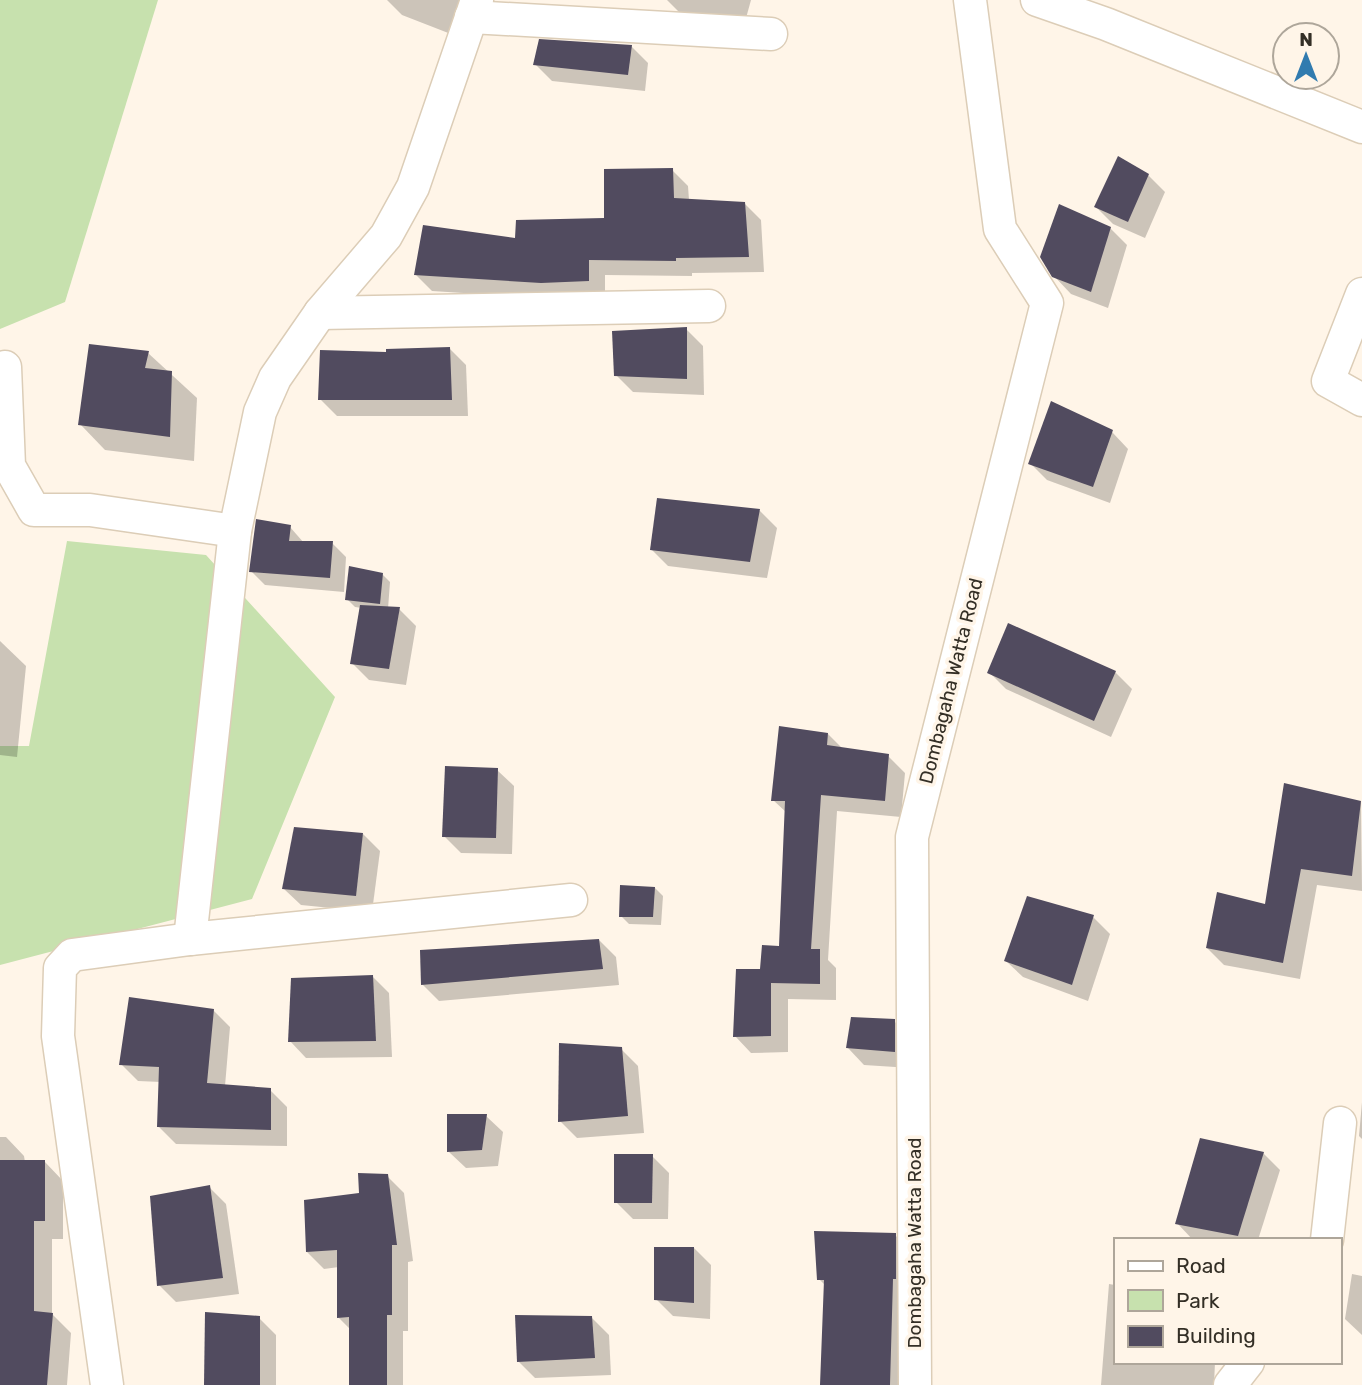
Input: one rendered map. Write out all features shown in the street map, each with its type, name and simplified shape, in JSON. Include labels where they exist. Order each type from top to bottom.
[{"type":"street","name":"Dombagaha Watta Road","points":[[915,1385],[912,837],[1046,303],[1000,229],[970,0]]},
{"type":"street","points":[[1038,0],[1111,12],[1362,127]]},
{"type":"street","points":[[190,939],[234,531],[260,412],[275,377],[320,313],[386,236],[414,187],[474,8],[771,34]]},
{"type":"street","points":[[1362,294],[1328,381],[1362,400]]},
{"type":"street","points":[[320,313],[709,306]]},
{"type":"street","points":[[5,367],[9,466],[34,510],[90,510],[234,531]]},
{"type":"street","points":[[107,1385],[58,1035],[60,968],[72,955],[190,939],[571,900]]},
{"type":"street","points":[[1327,1238],[1340,1124]]},
{"type":"street","points":[[1230,1385],[1246,1364]]},
{"type":"green space","points":[[0,0],[158,0],[65,302],[0,329]]},
{"type":"green space","points":[[67,541],[206,555],[335,697],[252,899],[0,965],[0,746],[29,746]]},
{"type":"building","points":[[539,39],[632,45],[628,75],[533,65]]},
{"type":"building","points":[[1118,156],[1149,174],[1128,222],[1094,207]]},
{"type":"building","points":[[673,168],[674,198],[745,202],[749,257],[676,258],[676,261],[589,260],[589,281],[541,283],[414,275],[423,225],[515,238],[516,220],[604,218],[604,169]]},
{"type":"building","points":[[1059,204],[1111,227],[1091,292],[1052,277],[1040,257]]},
{"type":"building","points":[[687,327],[687,379],[614,376],[612,331]]},
{"type":"building","points":[[89,344],[149,351],[145,368],[172,371],[170,437],[78,425]]},
{"type":"building","points":[[450,347],[452,400],[318,400],[320,350],[386,352],[386,349]]},
{"type":"building","points":[[1051,401],[1113,430],[1093,487],[1028,464]]},
{"type":"building","points":[[657,498],[760,509],[750,562],[650,550]]},
{"type":"building","points":[[256,519],[291,525],[289,541],[333,541],[330,578],[249,572]]},
{"type":"building","points":[[349,566],[383,573],[380,604],[345,600]]},
{"type":"building","points":[[360,605],[400,607],[389,669],[350,664]]},
{"type":"building","points":[[1008,623],[1116,671],[1094,721],[987,673]]},
{"type":"building","points":[[779,726],[828,733],[827,745],[889,754],[885,801],[821,795],[811,949],[820,949],[820,984],[771,983],[771,1036],[733,1037],[736,969],[760,969],[762,945],[779,946],[785,801],[771,801]]},
{"type":"building","points":[[445,766],[498,768],[496,838],[442,837]]},
{"type":"building","points":[[1284,783],[1361,801],[1352,876],[1301,869],[1283,963],[1206,948],[1217,892],[1265,904]]},
{"type":"building","points":[[294,827],[363,833],[356,896],[282,889]]},
{"type":"building","points":[[620,885],[655,887],[653,917],[619,917]]},
{"type":"building","points":[[1027,896],[1094,915],[1072,985],[1004,961]]},
{"type":"building","points":[[599,939],[603,969],[421,985],[420,950]]},
{"type":"building","points":[[373,975],[376,1041],[288,1042],[291,978]]},
{"type":"building","points":[[129,997],[214,1009],[207,1083],[271,1088],[271,1130],[157,1127],[159,1067],[119,1065]]},
{"type":"building","points":[[851,1017],[895,1019],[895,1052],[846,1048]]},
{"type":"building","points":[[559,1043],[622,1047],[628,1116],[558,1122]]},
{"type":"building","points":[[447,1114],[487,1114],[482,1150],[447,1152]]},
{"type":"building","points":[[1200,1138],[1264,1152],[1238,1236],[1175,1224]]},
{"type":"building","points":[[614,1154],[653,1154],[652,1203],[614,1203]]},
{"type":"building","points":[[0,1160],[45,1160],[45,1221],[34,1221],[34,1311],[53,1313],[47,1385],[0,1385]]},
{"type":"building","points":[[358,1173],[388,1174],[397,1245],[392,1245],[392,1315],[387,1315],[387,1385],[349,1385],[349,1317],[337,1318],[337,1250],[306,1252],[304,1200],[359,1193]]},
{"type":"building","points":[[210,1185],[223,1278],[157,1286],[150,1196]]},
{"type":"building","points":[[814,1231],[896,1233],[890,1385],[820,1385],[824,1280],[817,1280]]},
{"type":"building","points":[[654,1247],[694,1247],[694,1303],[654,1300]]},
{"type":"building","points":[[205,1312],[260,1316],[260,1385],[204,1385]]},
{"type":"building","points":[[515,1315],[592,1316],[595,1358],[517,1362]]}]
